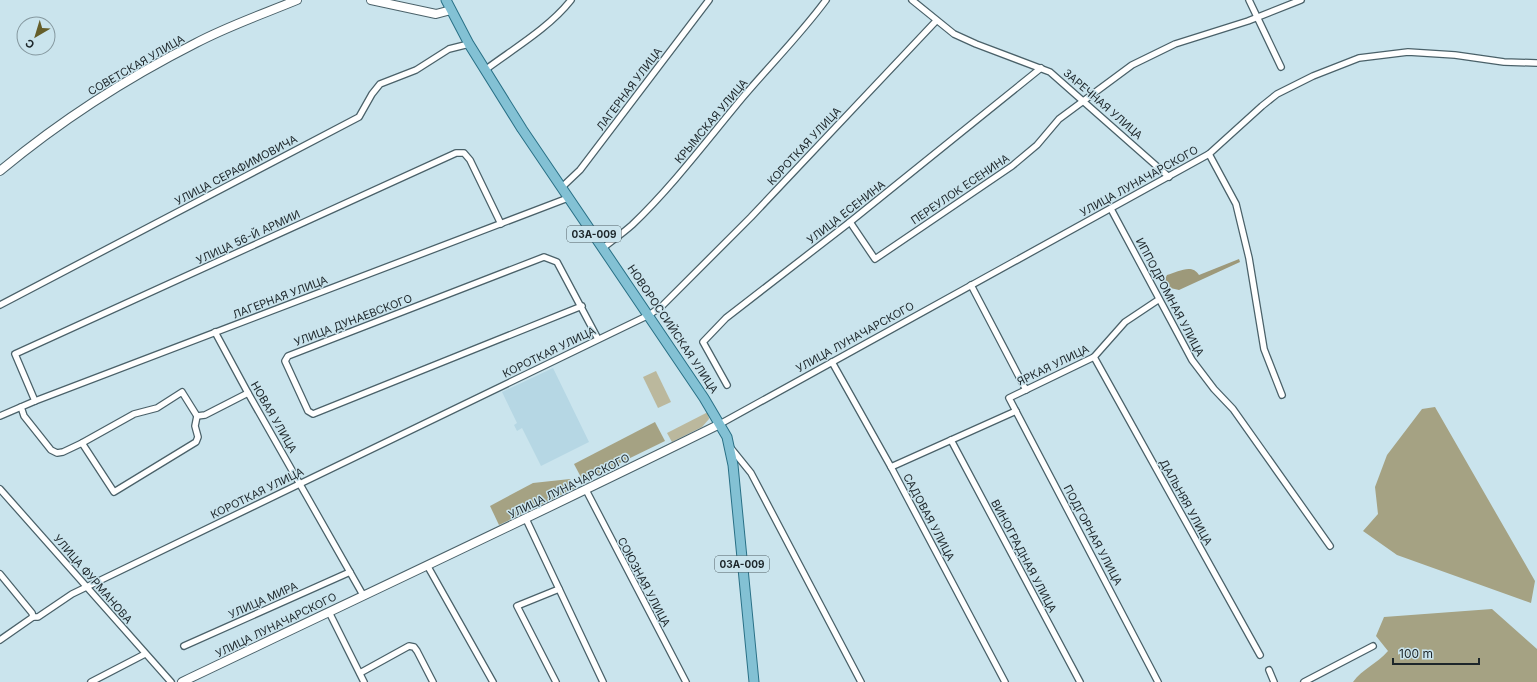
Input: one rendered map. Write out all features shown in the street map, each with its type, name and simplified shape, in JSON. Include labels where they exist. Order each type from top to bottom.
[{"type":"main road","name":"СОВЕТСКАЯ УЛИЦА","points":[[0,171],[49,132],[85,107],[176,53],[222,30],[297,0]]},
{"type":"main road","points":[[371,0],[436,14],[451,10]]},
{"type":"main road","name":"НОВОРОССИЙСКАЯ УЛИЦА","points":[[446,0],[484,70],[561,188],[649,315],[720,424],[730,446]]},
{"type":"main road","name":"УЛИЦА ЛУНАЧАРСКОГО","points":[[182,682],[526,519],[720,424]]},
{"type":"main road","name":"03А-009","points":[[730,446],[754,682]]},
{"type":"street","points":[[484,70],[531,38],[565,8],[571,0]]},
{"type":"street","name":"ЛАГЕРНАЯ УЛИЦА","points":[[561,188],[580,170],[709,0]]},
{"type":"street","name":"КРЫМСКАЯ УЛИЦА","points":[[603,248],[631,226],[651,206],[712,136],[744,96],[809,24],[826,0]]},
{"type":"street","name":"ЗАРЕЧНАЯ УЛИЦА","points":[[912,0],[936,21],[954,34],[976,44],[1050,72],[1084,100],[1169,177]]},
{"type":"street","points":[[1249,0],[1256,18],[1281,67]]},
{"type":"street","points":[[1084,100],[1132,65],[1175,44],[1256,18],[1300,0]]},
{"type":"street","name":"КОРОТКАЯ УЛИЦА","points":[[0,640],[33,617],[38,617],[72,594],[649,315],[662,306],[751,217],[936,21]]},
{"type":"street","name":"УЛИЦА СЕРАФИМОВИЧА","points":[[0,305],[359,117],[372,94],[380,84],[416,70],[449,49],[469,44]]},
{"type":"street","name":"УЛИЦА ЛУНАЧАРСКОГО","points":[[720,424],[1209,154],[1277,94],[1313,76],[1359,58],[1408,52],[1454,55],[1504,62],[1537,63]]},
{"type":"street","name":"УЛИЦА ЕСЕНИНА","points":[[726,386],[703,342],[726,318],[850,222],[1041,68]]},
{"type":"street","name":"ПЕРЕУЛОК ЕСЕНИНА","points":[[850,222],[875,259],[1012,166],[1038,145],[1059,119],[1084,100]]},
{"type":"street","name":"УЛИЦА 56-Й АРМИИ","points":[[35,401],[15,354],[456,153],[464,153],[470,160],[501,224]]},
{"type":"street","points":[[1209,154],[1236,204],[1249,258],[1264,349],[1282,395]]},
{"type":"street","name":"ЛАГЕРНАЯ УЛИЦА","points":[[0,416],[35,401],[568,198]]},
{"type":"street","name":"ИППОДРОМНАЯ УЛИЦА","points":[[1111,209],[1158,300],[1192,360],[1214,389],[1233,409],[1330,546]]},
{"type":"street","name":"УЛИЦА ДУНАЕВСКОГО","points":[[544,257],[557,262],[582,306],[313,414],[308,411],[285,361],[288,356],[544,257]]},
{"type":"street","points":[[971,285],[1026,390]]},
{"type":"street","name":"ЯРКАЯ УЛИЦА","points":[[1008,398],[1094,357],[1125,322],[1158,300]]},
{"type":"street","points":[[582,306],[598,339]]},
{"type":"street","name":"НОВАЯ УЛИЦА","points":[[215,332],[363,595]]},
{"type":"street","name":"ДАЛЬНЯЯ УЛИЦА","points":[[1094,357],[1260,655]]},
{"type":"street","name":"САДОВАЯ УЛИЦА","points":[[832,362],[891,467],[1005,682]]},
{"type":"street","points":[[21,407],[24,416],[51,450],[57,453],[63,452],[82,443],[134,414],[157,408],[182,392],[197,416],[195,426],[198,437],[196,442],[114,492],[82,443]]},
{"type":"street","points":[[197,416],[205,415],[248,393]]},
{"type":"street","name":"ПОДГОРНАЯ УЛИЦА","points":[[1008,398],[1158,682]]},
{"type":"street","points":[[891,467],[1016,411]]},
{"type":"street","name":"ВИНОГРАДНАЯ УЛИЦА","points":[[951,440],[1080,682]]},
{"type":"street","name":"НОВОРОССИЙСКАЯ УЛИЦА","points":[[730,446],[751,473],[861,682]]},
{"type":"street","name":"УЛИЦА ФУРМАНОВА","points":[[0,490],[145,654],[172,682]]},
{"type":"street","name":"СОЮЗНАЯ УЛИЦА","points":[[586,490],[686,682]]},
{"type":"street","points":[[526,519],[603,682]]},
{"type":"street","points":[[427,565],[493,682]]},
{"type":"street","name":"УЛИЦА МИРА","points":[[184,646],[350,572]]},
{"type":"street","points":[[0,574],[32,613],[33,617]]},
{"type":"street","points":[[556,682],[517,606],[559,589]]},
{"type":"street","points":[[329,612],[364,682]]},
{"type":"street","points":[[360,673],[409,646],[414,647],[433,682]]},
{"type":"street","points":[[1304,682],[1373,646]]},
{"type":"street","points":[[91,682],[145,654]]},
{"type":"street","points":[[1269,670],[1274,682]]},
{"type":"shaded area","points":[[1239,259],[1240,262],[1179,290],[1166,287],[1165,279],[1167,275],[1184,269],[1189,269],[1196,271],[1199,275]]},
{"type":"shaded area","points":[[553,368],[589,442],[541,466],[522,428],[517,431],[514,425],[517,423],[502,392]]},
{"type":"shaded area","points":[[656,371],[671,402],[658,408],[643,377]]},
{"type":"shaded area","points":[[1435,407],[1535,581],[1531,603],[1397,555],[1363,531],[1378,514],[1375,487],[1387,455],[1422,409]]},
{"type":"shaded area","points":[[708,412],[709,419],[702,427],[672,442],[667,433]]},
{"type":"shaded area","points":[[655,422],[665,441],[583,481],[574,464]]},
{"type":"shaded area","points":[[570,479],[575,488],[499,525],[490,506],[533,483]]},
{"type":"shaded area","points":[[1492,609],[1537,649],[1537,682],[1353,682],[1388,651],[1376,636],[1384,617]]}]
